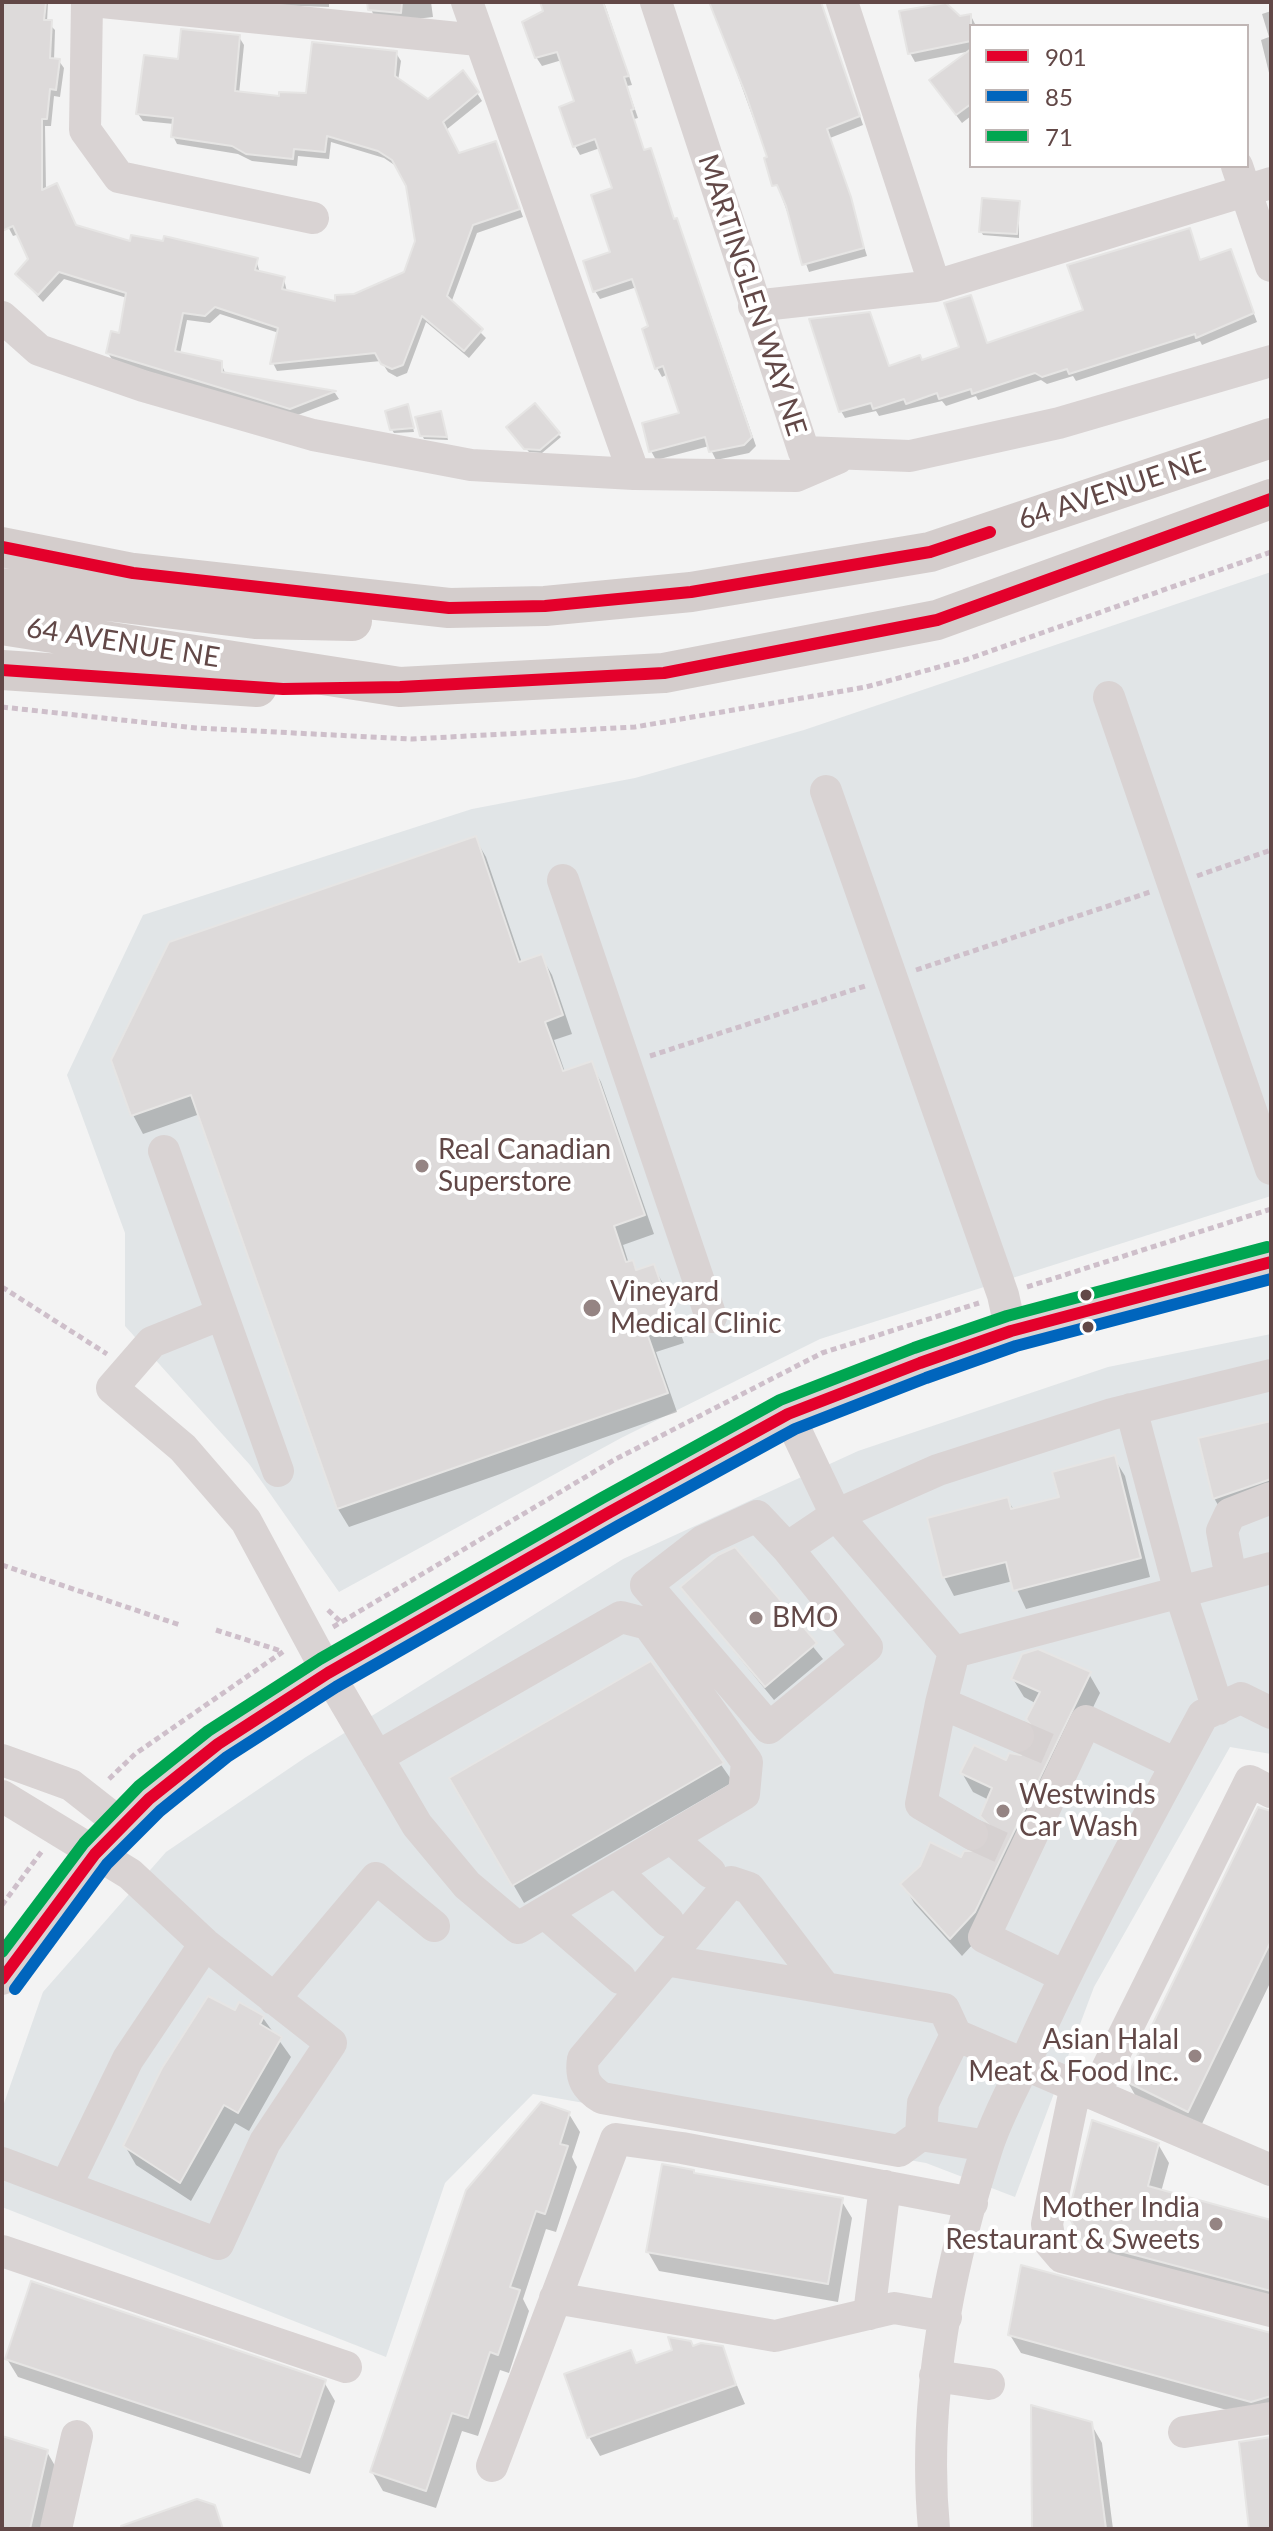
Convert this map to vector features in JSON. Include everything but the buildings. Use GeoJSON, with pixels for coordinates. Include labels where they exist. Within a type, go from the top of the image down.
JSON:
{"type":"FeatureCollection","features":[{"type":"Feature","properties":{"kind":"main road","name":"64 AVENUE NE"},"geometry":{"type":"LineString","coordinates":[[2,547],[133,573],[449,608],[545,606],[691,592],[930,552],[1271,438]]}},
{"type":"Feature","properties":{"kind":"main road","name":"64 AVENUE NE"},"geometry":{"type":"LineString","coordinates":[[2,625],[400,687],[664,673],[922,623],[1271,499]]}},
{"type":"Feature","properties":{"kind":"main road"},"geometry":{"type":"LineString","coordinates":[[2,588],[255,619],[368,621],[449,608]]}},
{"type":"Feature","properties":{"kind":"main road"},"geometry":{"type":"LineString","coordinates":[[2,670],[283,689],[400,687]]}},
{"type":"Feature","properties":{"kind":"street"},"geometry":{"type":"LineString","coordinates":[[87,2],[85,130],[119,177],[313,218]]}},
{"type":"Feature","properties":{"kind":"street"},"geometry":{"type":"LineString","coordinates":[[102,2],[478,40]]}},
{"type":"Feature","properties":{"kind":"street"},"geometry":{"type":"LineString","coordinates":[[467,2],[634,474]]}},
{"type":"Feature","properties":{"kind":"street","name":"MARTINGLEN WAY NE"},"geometry":{"type":"LineString","coordinates":[[656,2],[804,452],[910,456],[1059,423],[1271,361]]}},
{"type":"Feature","properties":{"kind":"street"},"geometry":{"type":"LineString","coordinates":[[842,2],[935,286]]}},
{"type":"Feature","properties":{"kind":"street"},"geometry":{"type":"LineString","coordinates":[[754,306],[935,286],[1251,180],[1271,266]]}},
{"type":"Feature","properties":{"kind":"street"},"geometry":{"type":"LineString","coordinates":[[2,317],[39,350],[143,386],[313,435],[471,465],[634,474],[796,476],[846,454]]}},
{"type":"Feature","properties":{"kind":"street"},"geometry":{"type":"LineString","coordinates":[[1109,697],[1271,1169]]}},
{"type":"Feature","properties":{"kind":"street"},"geometry":{"type":"LineString","coordinates":[[826,791],[1003,1295],[1011,1331]]}},
{"type":"Feature","properties":{"kind":"street"},"geometry":{"type":"LineString","coordinates":[[563,880],[711,1317]]}},
{"type":"Feature","properties":{"kind":"street"},"geometry":{"type":"LineString","coordinates":[[164,1151],[278,1471]]}},
{"type":"Feature","properties":{"kind":"street"},"geometry":{"type":"LineString","coordinates":[[2,1979],[95,1854],[122,1825],[218,1744],[328,1673],[788,1414],[1011,1331],[1271,1262]]}},
{"type":"Feature","properties":{"kind":"street"},"geometry":{"type":"LineString","coordinates":[[222,1314],[152,1342],[112,1388],[183,1448],[237,1508],[274,1567],[328,1673],[377,1757],[417,1825],[467,1885],[518,1928],[744,1794],[747,1762],[648,1624],[621,1617],[377,1757]]}},
{"type":"Feature","properties":{"kind":"street"},"geometry":{"type":"LineString","coordinates":[[787,1548],[836,1515],[938,1470],[1131,1409],[1271,1375]]}},
{"type":"Feature","properties":{"kind":"street"},"geometry":{"type":"LineString","coordinates":[[1131,1409],[1180,1592],[1218,1709]]}},
{"type":"Feature","properties":{"kind":"street"},"geometry":{"type":"LineString","coordinates":[[788,1414],[836,1515],[954,1652]]}},
{"type":"Feature","properties":{"kind":"street"},"geometry":{"type":"LineString","coordinates":[[1231,1578],[1222,1531],[1230,1514],[1271,1498]]}},
{"type":"Feature","properties":{"kind":"street"},"geometry":{"type":"LineString","coordinates":[[757,1516],[787,1548],[867,1647],[769,1728],[646,1585],[703,1541],[757,1516]]}},
{"type":"Feature","properties":{"kind":"street"},"geometry":{"type":"LineString","coordinates":[[954,1652],[1271,1568]]}},
{"type":"Feature","properties":{"kind":"street"},"geometry":{"type":"LineString","coordinates":[[954,1652],[921,1804],[972,1834]]}},
{"type":"Feature","properties":{"kind":"street"},"geometry":{"type":"LineString","coordinates":[[934,2529],[931,2500],[935,2376],[987,2146],[1064,1976],[1203,1715],[1241,1698],[1271,1713]]}},
{"type":"Feature","properties":{"kind":"street"},"geometry":{"type":"LineString","coordinates":[[941,1703],[1018,1736]]}},
{"type":"Feature","properties":{"kind":"street"},"geometry":{"type":"LineString","coordinates":[[1064,1976],[984,1937],[1014,1854],[1061,1754],[1086,1721],[1176,1764]]}},
{"type":"Feature","properties":{"kind":"street"},"geometry":{"type":"LineString","coordinates":[[2,1760],[71,1785],[122,1825]]}},
{"type":"Feature","properties":{"kind":"street"},"geometry":{"type":"LineString","coordinates":[[1271,1792],[1250,1781],[1085,2089],[1047,2224],[1050,2243],[1062,2257],[1271,2311]]}},
{"type":"Feature","properties":{"kind":"street"},"geometry":{"type":"LineString","coordinates":[[2,1796],[130,1874],[205,1944],[331,2043],[265,2142],[218,2244],[2,2163]]}},
{"type":"Feature","properties":{"kind":"street"},"geometry":{"type":"LineString","coordinates":[[671,1838],[710,1872]]}},
{"type":"Feature","properties":{"kind":"street"},"geometry":{"type":"LineString","coordinates":[[616,1871],[668,1921]]}},
{"type":"Feature","properties":{"kind":"street"},"geometry":{"type":"LineString","coordinates":[[274,1999],[376,1878],[434,1926]]}},
{"type":"Feature","properties":{"kind":"street"},"geometry":{"type":"LineString","coordinates":[[825,1988],[749,1888],[731,1882],[583,2059],[581,2072],[588,2090],[602,2098],[899,2151],[921,2135],[987,2146]]}},
{"type":"Feature","properties":{"kind":"street"},"geometry":{"type":"LineString","coordinates":[[546,1914],[620,1978]]}},
{"type":"Feature","properties":{"kind":"street"},"geometry":{"type":"LineString","coordinates":[[66,2186],[128,2059],[205,1944]]}},
{"type":"Feature","properties":{"kind":"street"},"geometry":{"type":"LineString","coordinates":[[666,1960],[944,2009],[956,2035],[1271,2170]]}},
{"type":"Feature","properties":{"kind":"street"},"geometry":{"type":"LineString","coordinates":[[921,2135],[923,2103],[956,2035]]}},
{"type":"Feature","properties":{"kind":"street"},"geometry":{"type":"LineString","coordinates":[[492,2466],[616,2139],[972,2203]]}},
{"type":"Feature","properties":{"kind":"street"},"geometry":{"type":"LineString","coordinates":[[869,2314],[885,2186]]}},
{"type":"Feature","properties":{"kind":"street"},"geometry":{"type":"LineString","coordinates":[[2,2251],[346,2367]]}},
{"type":"Feature","properties":{"kind":"street"},"geometry":{"type":"LineString","coordinates":[[555,2298],[775,2336],[894,2308],[946,2317]]}},
{"type":"Feature","properties":{"kind":"street"},"geometry":{"type":"LineString","coordinates":[[935,2376],[989,2384]]}},
{"type":"Feature","properties":{"kind":"street"},"geometry":{"type":"LineString","coordinates":[[1184,2432],[1271,2418]]}},
{"type":"Feature","properties":{"kind":"street"},"geometry":{"type":"LineString","coordinates":[[56,2529],[77,2436]]}},
{"type":"Feature","properties":{"kind":"path"},"geometry":{"type":"LineString","coordinates":[[626,1063],[1271,850]]}},
{"type":"Feature","properties":{"kind":"path"},"geometry":{"type":"LineString","coordinates":[[2,1565],[180,1625]]}},
{"type":"Feature","properties":{"kind":"path"},"geometry":{"type":"LineString","coordinates":[[216,1630],[282,1652]]}},
{"type":"Feature","properties":{"kind":"path"},"geometry":{"type":"LineString","coordinates":[[2,1905],[40,1853]]}},
{"type":"Feature","properties":{"kind":"shaded area"},"geometry":{"type":"Polygon","coordinates":[[[1271,572],[1271,1196],[820,1339],[621,1438],[339,1592],[250,1465],[125,1326],[125,1233],[67,1075],[143,915],[472,809],[635,778],[804,730],[1271,572]]]}},
{"type":"Feature","properties":{"kind":"shaded area"},"geometry":{"type":"Polygon","coordinates":[[[1271,1334],[1271,1754],[1230,1747],[1094,1987],[1015,2197],[926,2163],[533,2094],[445,2183],[386,2357],[2,2207],[2,2109],[43,1992],[166,1852],[306,1757],[623,1559],[858,1451],[1108,1367],[1271,1334]]]}},
{"type":"Feature","properties":{"kind":"tunnel"},"geometry":{"type":"LineString","coordinates":[[1018,1736],[1053,1751]]}},
{"type":"Feature","properties":{"kind":"tunnel"},"geometry":{"type":"LineString","coordinates":[[972,1834],[1005,1849]]}},
{"type":"Feature","properties":{"kind":"transit line","name":"901"},"geometry":{"type":"LineString","coordinates":[[2,670],[283,689],[400,687],[664,673],[937,620],[1271,499]]}},
{"type":"Feature","properties":{"kind":"transit line","name":"901"},"geometry":{"type":"LineString","coordinates":[[2,547],[133,573],[449,608],[545,606],[691,592],[930,552],[990,532]]}},
{"type":"Feature","properties":{"kind":"transit line","name":"71"},"geometry":{"type":"LineString","coordinates":[[2,1952],[84,1843],[139,1786],[208,1731],[320,1659],[602,1498],[780,1400],[914,1348],[1007,1316],[1267,1247]]}},
{"type":"Feature","properties":{"kind":"transit line","name":"901"},"geometry":{"type":"LineString","coordinates":[[2,1979],[95,1854],[149,1799],[218,1744],[328,1673],[610,1512],[788,1414],[920,1363],[1011,1331],[1271,1262]]}},
{"type":"Feature","properties":{"kind":"transit line","name":"85"},"geometry":{"type":"LineString","coordinates":[[15,1989],[107,1864],[160,1811],[227,1757],[336,1687],[618,1526],[795,1429],[926,1378],[1016,1346],[1271,1279]]}},
{"type":"Feature","properties":{"kind":"place","name":"Real Canadian Superstore"},"geometry":{"type":"Point","coordinates":[422,1166]}},
{"type":"Feature","properties":{"kind":"place","name":"Vineyard Medical Clinic"},"geometry":{"type":"Point","coordinates":[592,1308]}},
{"type":"Feature","properties":{"kind":"place","name":"BMO"},"geometry":{"type":"Point","coordinates":[756,1618]}},
{"type":"Feature","properties":{"kind":"place","name":"Westwinds Car Wash"},"geometry":{"type":"Point","coordinates":[1003,1811]}},
{"type":"Feature","properties":{"kind":"place","name":"Asian Halal Meat & Food Inc."},"geometry":{"type":"Point","coordinates":[1195,2056]}},
{"type":"Feature","properties":{"kind":"place","name":"Mother India Restaurant & Sweets"},"geometry":{"type":"Point","coordinates":[1216,2224]}}]}
